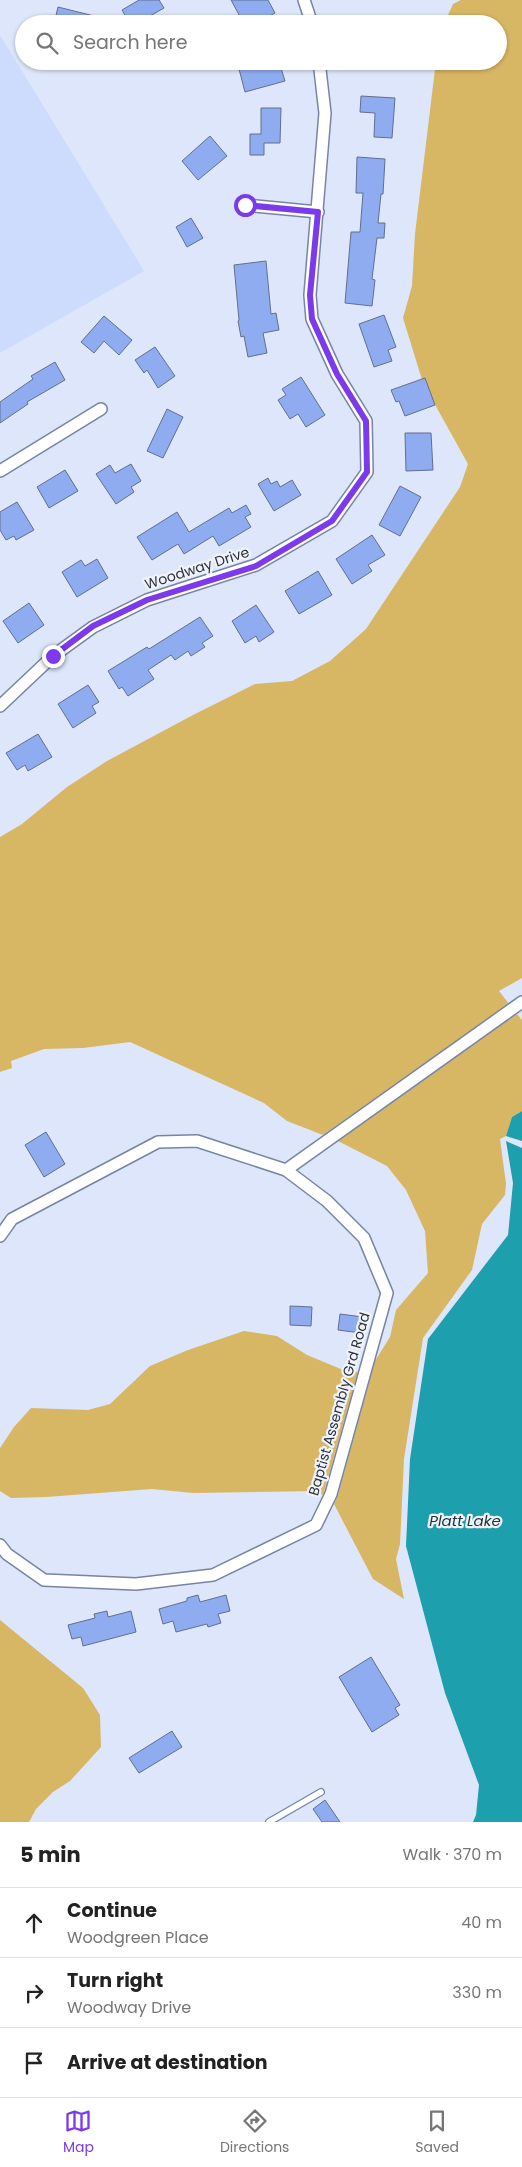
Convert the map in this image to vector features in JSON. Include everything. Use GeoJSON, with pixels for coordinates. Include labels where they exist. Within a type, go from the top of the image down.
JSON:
{"type":"FeatureCollection","features":[{"type":"Feature","properties":{"kind":"street"},"geometry":{"type":"LineString","coordinates":[[304,0],[309,15]]}},
{"type":"Feature","properties":{"kind":"street","name":"Woodway Drive"},"geometry":{"type":"LineString","coordinates":[[0,706],[53,656],[93,626],[147,600],[256,566],[332,521],[367,472],[366,421],[337,374],[312,319],[310,295],[325,113],[320,70]]}},
{"type":"Feature","properties":{"kind":"street"},"geometry":{"type":"LineString","coordinates":[[245,205],[318,212]]}},
{"type":"Feature","properties":{"kind":"street"},"geometry":{"type":"LineString","coordinates":[[0,471],[101,409]]}},
{"type":"Feature","properties":{"kind":"street"},"geometry":{"type":"LineString","coordinates":[[286,1170],[522,1002]]}},
{"type":"Feature","properties":{"kind":"street","name":"Baptist Assembly Grd Road"},"geometry":{"type":"LineString","coordinates":[[0,1236],[12,1219],[158,1142],[198,1141],[286,1170],[326,1201],[364,1238],[387,1293],[331,1494],[316,1525],[213,1575],[136,1584],[44,1580],[7,1554],[0,1545]]}},
{"type":"Feature","properties":{"kind":"lane"},"geometry":{"type":"LineString","coordinates":[[270,1822],[321,1792]]}},
{"type":"Feature","properties":{"kind":"shaded area"},"geometry":{"type":"Polygon","coordinates":[[[461,0],[522,0],[522,978],[499,991],[509,1004],[323,1135],[287,1121],[264,1103],[130,1042],[83,1048],[44,1049],[11,1061],[12,1068],[0,1072],[0,837],[22,824],[67,787],[107,761],[193,715],[255,684],[292,681],[330,661],[366,629],[460,487],[468,464],[423,383],[403,318],[412,286],[415,234],[435,70],[507,70],[507,15],[448,15],[453,4],[461,0]]]}},
{"type":"Feature","properties":{"kind":"shaded area"},"geometry":{"type":"Polygon","coordinates":[[[0,35],[15,60],[15,70],[21,70],[144,271],[0,353],[0,35]]]}},
{"type":"Feature","properties":{"kind":"shaded area"},"geometry":{"type":"Polygon","coordinates":[[[517,1014],[522,1020],[522,1111],[512,1117],[506,1136],[500,1139],[506,1184],[505,1195],[482,1224],[472,1270],[423,1338],[404,1459],[400,1544],[396,1559],[404,1599],[373,1579],[334,1504],[375,1361],[390,1337],[396,1310],[428,1273],[425,1231],[406,1190],[387,1166],[338,1141],[517,1014]]]}},
{"type":"Feature","properties":{"kind":"shaded area"},"geometry":{"type":"Polygon","coordinates":[[[244,1331],[277,1336],[307,1355],[348,1372],[358,1372],[323,1495],[317,1491],[193,1493],[152,1489],[11,1498],[0,1491],[0,1448],[14,1427],[31,1408],[88,1410],[110,1404],[150,1366],[188,1350],[244,1331]]]}},
{"type":"Feature","properties":{"kind":"shaded area"},"geometry":{"type":"Polygon","coordinates":[[[0,1620],[83,1688],[100,1715],[101,1747],[70,1781],[53,1792],[36,1809],[29,1822],[0,1822],[0,1620]]]}},
{"type":"Feature","properties":{"kind":"water"},"geometry":{"type":"Polygon","coordinates":[[[522,1111],[522,1141],[506,1136],[512,1117],[522,1111]]]}},
{"type":"Feature","properties":{"kind":"water","name":"Platt Lake"},"geometry":{"type":"Polygon","coordinates":[[[506,1141],[522,1148],[522,1822],[473,1822],[476,1815],[479,1785],[445,1693],[406,1546],[410,1459],[428,1339],[508,1235],[513,1183],[506,1141]]]}},
{"type":"Feature","properties":{"kind":"building"},"geometry":{"type":"Polygon","coordinates":[[[139,0],[159,0],[164,8],[152,15],[125,15],[122,10],[139,0]]]}},
{"type":"Feature","properties":{"kind":"building"},"geometry":{"type":"Polygon","coordinates":[[[231,0],[268,0],[275,13],[271,15],[239,15],[231,0]]]}},
{"type":"Feature","properties":{"kind":"building"},"geometry":{"type":"Polygon","coordinates":[[[58,7],[90,15],[56,15],[58,7]]]}},
{"type":"Feature","properties":{"kind":"building"},"geometry":{"type":"Polygon","coordinates":[[[239,70],[282,70],[285,81],[245,92],[239,70]]]}},
{"type":"Feature","properties":{"kind":"building"},"geometry":{"type":"Polygon","coordinates":[[[361,96],[395,98],[392,138],[374,137],[375,113],[360,112],[361,96]]]}},
{"type":"Feature","properties":{"kind":"building"},"geometry":{"type":"Polygon","coordinates":[[[261,108],[281,108],[280,143],[264,143],[264,155],[250,155],[250,134],[261,134],[261,108]]]}},
{"type":"Feature","properties":{"kind":"building"},"geometry":{"type":"Polygon","coordinates":[[[210,136],[227,156],[198,180],[182,161],[210,136]]]}},
{"type":"Feature","properties":{"kind":"building"},"geometry":{"type":"Polygon","coordinates":[[[357,157],[385,159],[383,194],[381,194],[378,223],[385,223],[384,238],[377,238],[372,279],[375,280],[372,306],[345,303],[351,232],[360,232],[363,193],[356,193],[357,157]]]}},
{"type":"Feature","properties":{"kind":"building"},"geometry":{"type":"Polygon","coordinates":[[[191,218],[203,238],[187,247],[176,227],[191,218]]]}},
{"type":"Feature","properties":{"kind":"building"},"geometry":{"type":"Polygon","coordinates":[[[266,261],[271,314],[276,313],[279,330],[263,333],[267,353],[248,357],[244,336],[241,337],[238,321],[234,265],[266,261]]]}},
{"type":"Feature","properties":{"kind":"building"},"geometry":{"type":"Polygon","coordinates":[[[384,315],[396,347],[388,350],[392,361],[374,367],[359,324],[384,315]]]}},
{"type":"Feature","properties":{"kind":"building"},"geometry":{"type":"Polygon","coordinates":[[[104,316],[132,340],[119,355],[104,341],[94,353],[81,342],[104,316]]]}},
{"type":"Feature","properties":{"kind":"building"},"geometry":{"type":"Polygon","coordinates":[[[155,347],[175,376],[158,388],[147,370],[144,373],[135,360],[155,347]]]}},
{"type":"Feature","properties":{"kind":"building"},"geometry":{"type":"Polygon","coordinates":[[[55,362],[65,380],[27,402],[28,404],[0,423],[0,402],[33,379],[31,376],[55,362]]]}},
{"type":"Feature","properties":{"kind":"building"},"geometry":{"type":"Polygon","coordinates":[[[301,377],[325,415],[306,427],[298,414],[290,419],[278,400],[286,395],[282,389],[301,377]]]}},
{"type":"Feature","properties":{"kind":"building"},"geometry":{"type":"Polygon","coordinates":[[[425,378],[435,405],[405,416],[399,401],[396,402],[391,390],[425,378]]]}},
{"type":"Feature","properties":{"kind":"building"},"geometry":{"type":"Polygon","coordinates":[[[167,409],[183,417],[163,458],[147,451],[167,409]]]}},
{"type":"Feature","properties":{"kind":"building"},"geometry":{"type":"Polygon","coordinates":[[[405,433],[431,433],[433,470],[406,471],[405,433]]]}},
{"type":"Feature","properties":{"kind":"building"},"geometry":{"type":"Polygon","coordinates":[[[131,464],[141,481],[131,487],[134,492],[116,504],[96,474],[110,465],[115,473],[131,464]]]}},
{"type":"Feature","properties":{"kind":"building"},"geometry":{"type":"Polygon","coordinates":[[[65,470],[78,491],[49,508],[37,487],[65,470]]]}},
{"type":"Feature","properties":{"kind":"building"},"geometry":{"type":"Polygon","coordinates":[[[268,478],[271,484],[277,481],[280,487],[292,480],[301,495],[274,511],[258,484],[268,478]]]}},
{"type":"Feature","properties":{"kind":"building"},"geometry":{"type":"Polygon","coordinates":[[[400,486],[421,497],[400,536],[379,525],[400,486]]]}},
{"type":"Feature","properties":{"kind":"building"},"geometry":{"type":"Polygon","coordinates":[[[17,502],[34,530],[16,540],[14,536],[6,540],[0,530],[0,512],[17,502]]]}},
{"type":"Feature","properties":{"kind":"building"},"geometry":{"type":"Polygon","coordinates":[[[246,505],[251,514],[245,517],[251,527],[219,546],[213,536],[184,554],[178,544],[152,560],[137,537],[177,512],[189,532],[229,508],[232,513],[246,505]]]}},
{"type":"Feature","properties":{"kind":"building"},"geometry":{"type":"Polygon","coordinates":[[[372,535],[385,555],[368,565],[372,571],[352,584],[336,559],[372,535]]]}},
{"type":"Feature","properties":{"kind":"building"},"geometry":{"type":"Polygon","coordinates":[[[97,559],[108,578],[77,597],[62,572],[81,560],[85,566],[97,559]]]}},
{"type":"Feature","properties":{"kind":"building"},"geometry":{"type":"Polygon","coordinates":[[[318,571],[332,595],[299,614],[285,591],[318,571]]]}},
{"type":"Feature","properties":{"kind":"building"},"geometry":{"type":"Polygon","coordinates":[[[29,603],[44,625],[18,643],[3,621],[29,603]]]}},
{"type":"Feature","properties":{"kind":"building"},"geometry":{"type":"Polygon","coordinates":[[[256,605],[274,632],[259,642],[256,636],[245,643],[232,621],[256,605]]]}},
{"type":"Feature","properties":{"kind":"building"},"geometry":{"type":"Polygon","coordinates":[[[200,617],[213,636],[202,643],[205,647],[191,656],[188,651],[175,660],[171,655],[148,670],[154,679],[128,696],[122,687],[119,689],[108,671],[147,647],[149,649],[200,617]]]}},
{"type":"Feature","properties":{"kind":"building"},"geometry":{"type":"Polygon","coordinates":[[[88,685],[99,702],[92,706],[96,713],[73,728],[58,704],[88,685]]]}},
{"type":"Feature","properties":{"kind":"building"},"geometry":{"type":"Polygon","coordinates":[[[38,734],[52,757],[28,771],[25,765],[17,770],[6,753],[38,734]]]}},
{"type":"Feature","properties":{"kind":"building"},"geometry":{"type":"Polygon","coordinates":[[[46,1132],[65,1164],[44,1177],[25,1145],[46,1132]]]}},
{"type":"Feature","properties":{"kind":"building"},"geometry":{"type":"Polygon","coordinates":[[[290,1306],[312,1307],[311,1326],[290,1325],[290,1306]]]}},
{"type":"Feature","properties":{"kind":"building"},"geometry":{"type":"Polygon","coordinates":[[[340,1314],[363,1317],[361,1333],[338,1330],[340,1314]]]}},
{"type":"Feature","properties":{"kind":"building"},"geometry":{"type":"Polygon","coordinates":[[[198,1595],[200,1602],[226,1595],[230,1611],[218,1614],[221,1623],[208,1627],[207,1624],[176,1632],[173,1621],[163,1624],[159,1609],[187,1601],[187,1598],[198,1595]]]}},
{"type":"Feature","properties":{"kind":"building"},"geometry":{"type":"Polygon","coordinates":[[[107,1611],[108,1617],[131,1611],[136,1632],[83,1646],[81,1637],[72,1639],[68,1625],[95,1618],[94,1614],[107,1611]]]}},
{"type":"Feature","properties":{"kind":"building"},"geometry":{"type":"Polygon","coordinates":[[[371,1657],[400,1705],[395,1708],[399,1715],[372,1732],[339,1677],[371,1657]]]}},
{"type":"Feature","properties":{"kind":"building"},"geometry":{"type":"Polygon","coordinates":[[[172,1731],[182,1747],[139,1773],[129,1758],[172,1731]]]}},
{"type":"Feature","properties":{"kind":"building"},"geometry":{"type":"Polygon","coordinates":[[[325,1800],[340,1822],[322,1822],[313,1809],[325,1800]]]}},
{"type":"Feature","properties":{"kind":"route"},"geometry":{"type":"LineString","coordinates":[[53,656],[93,626],[147,600],[256,566],[332,521],[367,472],[366,421],[337,374],[312,319],[310,295],[318,212],[245,205]]}}]}
